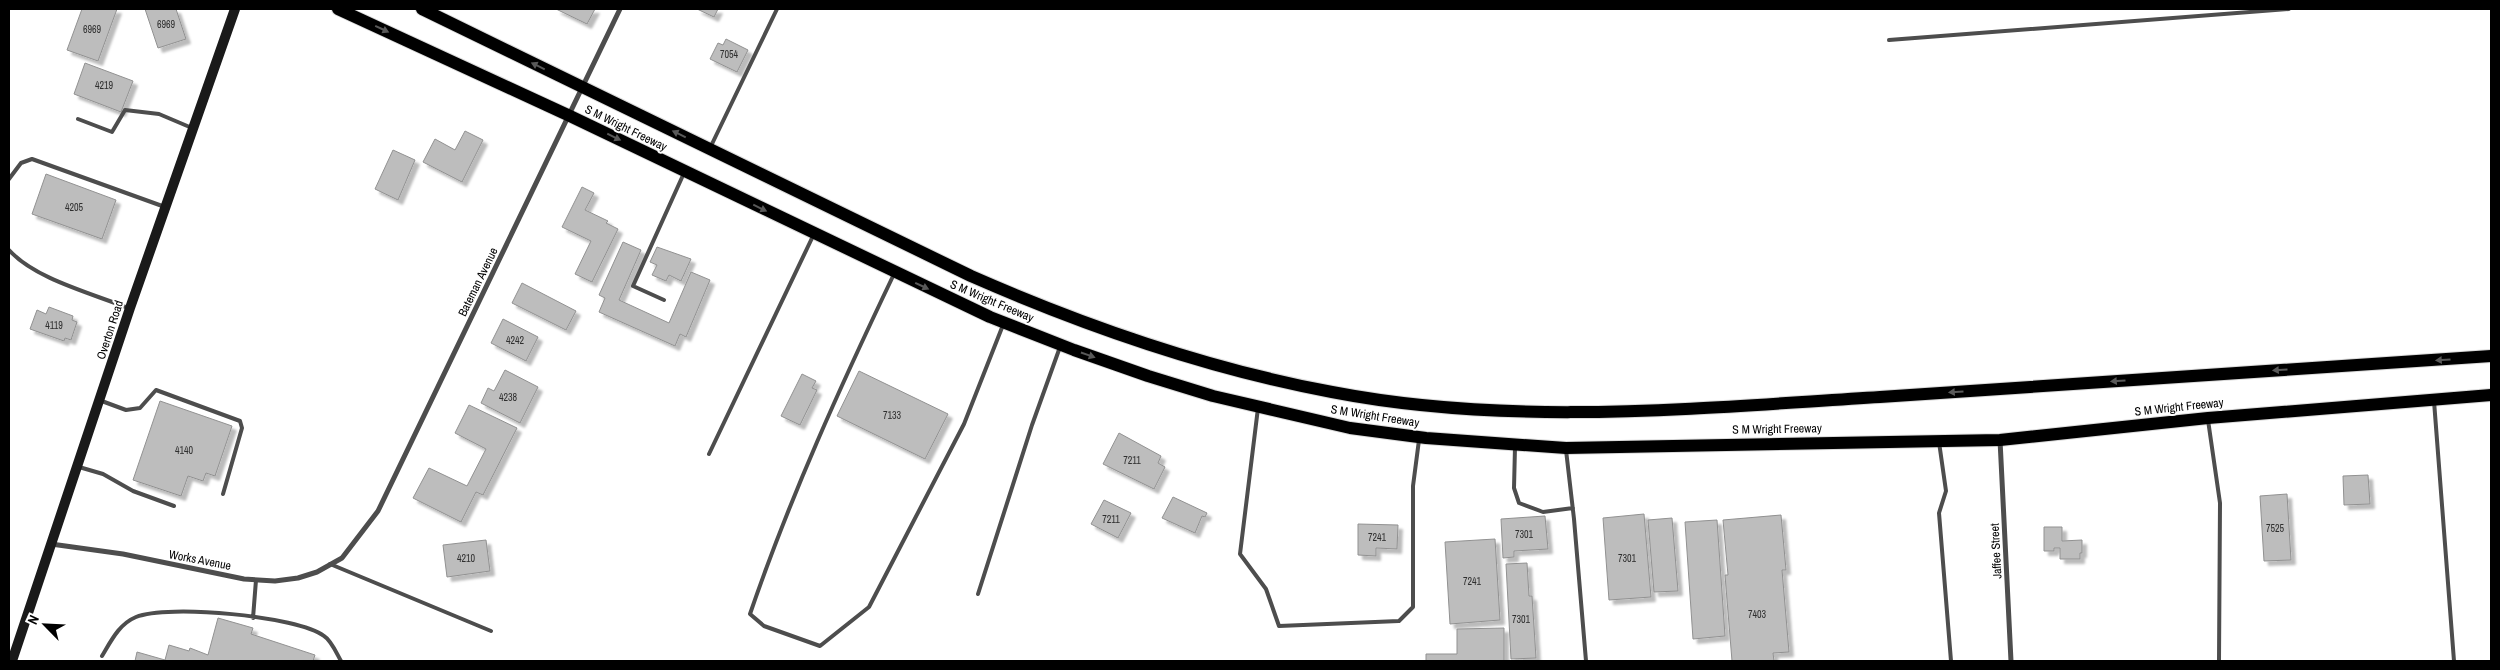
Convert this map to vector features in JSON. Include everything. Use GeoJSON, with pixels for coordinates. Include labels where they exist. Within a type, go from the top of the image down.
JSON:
{"type":"FeatureCollection","features":[{"type":"Feature","properties":{"kind":"main road","name":"Overton Road"},"geometry":{"type":"LineString","coordinates":[[12,661],[130,308],[235,9]]}},
{"type":"Feature","properties":{"kind":"main road","name":"S M Wright Freeway"},"geometry":{"type":"LineString","coordinates":[[338,9],[570,116],[895,273],[1004,323],[1148,376],[1258,408],[1350,428],[1515,446],[1566,448],[2000,440],[2208,418],[2491,395]]}},
{"type":"Feature","properties":{"kind":"main road","name":"S M Wright Freeway"},"geometry":{"type":"LineString","coordinates":[[422,9],[971,276],[1035,304],[1133,339],[1269,378],[1332,393],[1414,404],[1500,411],[1668,410],[2491,356]]}},
{"type":"Feature","properties":{"kind":"street","name":"Bateman Avenue"},"geometry":{"type":"LineString","coordinates":[[342,558],[378,511],[620,9]]}},
{"type":"Feature","properties":{"kind":"street","name":"Jaffee Street"},"geometry":{"type":"LineString","coordinates":[[2000,440],[2011,661]]}},
{"type":"Feature","properties":{"kind":"street","name":"Works Avenue"},"geometry":{"type":"LineString","coordinates":[[51,544],[123,554],[256,580],[275,581],[298,578],[342,558]]}},
{"type":"Feature","properties":{"kind":"lane"},"geometry":{"type":"LineString","coordinates":[[710,148],[777,9]]}},
{"type":"Feature","properties":{"kind":"lane"},"geometry":{"type":"LineString","coordinates":[[1889,40],[2289,9]]}},
{"type":"Feature","properties":{"kind":"lane"},"geometry":{"type":"LineString","coordinates":[[78,118],[112,132],[125,110],[159,114],[192,128]]}},
{"type":"Feature","properties":{"kind":"lane"},"geometry":{"type":"LineString","coordinates":[[9,179],[21,163],[32,159],[165,207]]}},
{"type":"Feature","properties":{"kind":"lane"},"geometry":{"type":"LineString","coordinates":[[664,300],[633,286],[685,171]]}},
{"type":"Feature","properties":{"kind":"lane"},"geometry":{"type":"LineString","coordinates":[[709,454],[814,234]]}},
{"type":"Feature","properties":{"kind":"lane"},"geometry":{"type":"LineString","coordinates":[[9,250],[26,264],[49,276],[130,308]]}},
{"type":"Feature","properties":{"kind":"lane"},"geometry":{"type":"LineString","coordinates":[[895,273],[848,370],[776,540],[750,614],[764,626],[820,646],[869,607],[964,424],[1004,323]]}},
{"type":"Feature","properties":{"kind":"lane"},"geometry":{"type":"LineString","coordinates":[[978,594],[1032,425],[1061,345]]}},
{"type":"Feature","properties":{"kind":"lane"},"geometry":{"type":"LineString","coordinates":[[99,400],[126,410],[140,408],[156,390],[240,421],[242,428],[223,494]]}},
{"type":"Feature","properties":{"kind":"lane"},"geometry":{"type":"LineString","coordinates":[[2434,399],[2454,661]]}},
{"type":"Feature","properties":{"kind":"lane"},"geometry":{"type":"LineString","coordinates":[[1258,408],[1240,554],[1266,589],[1278,626],[1399,621],[1413,607],[1412,486],[1419,437]]}},
{"type":"Feature","properties":{"kind":"lane"},"geometry":{"type":"LineString","coordinates":[[2208,418],[2220,502],[2219,660]]}},
{"type":"Feature","properties":{"kind":"lane"},"geometry":{"type":"LineString","coordinates":[[1939,440],[1946,491],[1939,513],[1951,661]]}},
{"type":"Feature","properties":{"kind":"lane"},"geometry":{"type":"LineString","coordinates":[[1515,446],[1514,488],[1519,503],[1542,512],[1573,508]]}},
{"type":"Feature","properties":{"kind":"lane"},"geometry":{"type":"LineString","coordinates":[[1566,448],[1586,661]]}},
{"type":"Feature","properties":{"kind":"lane"},"geometry":{"type":"LineString","coordinates":[[77,466],[102,474],[133,491],[174,506]]}},
{"type":"Feature","properties":{"kind":"lane"},"geometry":{"type":"LineString","coordinates":[[330,564],[492,631]]}},
{"type":"Feature","properties":{"kind":"lane"},"geometry":{"type":"LineString","coordinates":[[253,618],[256,580]]}},
{"type":"Feature","properties":{"kind":"lane"},"geometry":{"type":"LineString","coordinates":[[102,656],[116,632],[136,617],[162,611],[202,610],[298,625],[325,636],[341,661]]}},
{"type":"Feature","properties":{"kind":"building"},"geometry":{"type":"Polygon","coordinates":[[[82,9],[117,9],[98,61],[67,50],[82,9]]]}},
{"type":"Feature","properties":{"kind":"building"},"geometry":{"type":"Polygon","coordinates":[[[145,9],[176,9],[186,39],[158,48],[145,9]]]}},
{"type":"Feature","properties":{"kind":"building"},"geometry":{"type":"Polygon","coordinates":[[[556,9],[595,9],[587,24],[556,9]]]}},
{"type":"Feature","properties":{"kind":"building"},"geometry":{"type":"Polygon","coordinates":[[[697,9],[718,9],[714,17],[697,9]]]}},
{"type":"Feature","properties":{"kind":"building"},"geometry":{"type":"Polygon","coordinates":[[[726,39],[748,50],[737,72],[710,59],[718,43],[723,45],[726,39]]]}},
{"type":"Feature","properties":{"kind":"building"},"geometry":{"type":"Polygon","coordinates":[[[85,63],[133,81],[121,112],[74,94],[85,63]]]}},
{"type":"Feature","properties":{"kind":"building"},"geometry":{"type":"Polygon","coordinates":[[[465,131],[483,140],[462,182],[423,162],[435,139],[455,150],[465,131]]]}},
{"type":"Feature","properties":{"kind":"building"},"geometry":{"type":"Polygon","coordinates":[[[393,150],[415,160],[398,200],[375,189],[393,150]]]}},
{"type":"Feature","properties":{"kind":"building"},"geometry":{"type":"Polygon","coordinates":[[[46,174],[116,200],[102,239],[32,214],[46,174]]]}},
{"type":"Feature","properties":{"kind":"building"},"geometry":{"type":"Polygon","coordinates":[[[582,187],[594,193],[585,210],[608,221],[606,223],[618,229],[592,282],[575,274],[591,241],[562,227],[582,187]]]}},
{"type":"Feature","properties":{"kind":"building"},"geometry":{"type":"Polygon","coordinates":[[[623,242],[641,250],[619,300],[669,323],[691,272],[710,280],[686,337],[680,334],[675,346],[599,312],[605,298],[599,295],[623,242]]]}},
{"type":"Feature","properties":{"kind":"building"},"geometry":{"type":"Polygon","coordinates":[[[657,247],[691,259],[681,281],[669,275],[666,281],[652,275],[657,265],[650,262],[657,247]]]}},
{"type":"Feature","properties":{"kind":"building"},"geometry":{"type":"Polygon","coordinates":[[[522,283],[576,311],[566,330],[512,303],[522,283]]]}},
{"type":"Feature","properties":{"kind":"building"},"geometry":{"type":"Polygon","coordinates":[[[49,307],[73,316],[72,320],[77,322],[71,340],[65,338],[64,341],[30,329],[37,310],[46,314],[49,307]]]}},
{"type":"Feature","properties":{"kind":"building"},"geometry":{"type":"Polygon","coordinates":[[[503,319],[538,337],[526,361],[491,343],[503,319]]]}},
{"type":"Feature","properties":{"kind":"building"},"geometry":{"type":"Polygon","coordinates":[[[505,370],[538,387],[520,423],[481,403],[488,388],[494,391],[505,370]]]}},
{"type":"Feature","properties":{"kind":"building"},"geometry":{"type":"Polygon","coordinates":[[[859,371],[948,414],[925,459],[837,416],[859,371]]]}},
{"type":"Feature","properties":{"kind":"building"},"geometry":{"type":"Polygon","coordinates":[[[802,374],[816,381],[812,388],[817,390],[800,425],[781,416],[802,374]]]}},
{"type":"Feature","properties":{"kind":"building"},"geometry":{"type":"Polygon","coordinates":[[[160,401],[232,426],[215,476],[206,473],[203,481],[188,476],[181,496],[133,480],[160,401]]]}},
{"type":"Feature","properties":{"kind":"building"},"geometry":{"type":"Polygon","coordinates":[[[469,405],[517,428],[483,495],[476,492],[461,522],[413,498],[429,468],[467,486],[486,449],[455,433],[469,405]]]}},
{"type":"Feature","properties":{"kind":"building"},"geometry":{"type":"Polygon","coordinates":[[[1119,433],[1161,456],[1158,463],[1165,467],[1154,489],[1103,464],[1119,433]]]}},
{"type":"Feature","properties":{"kind":"building"},"geometry":{"type":"Polygon","coordinates":[[[2368,475],[2370,504],[2344,505],[2343,476],[2368,475]]]}},
{"type":"Feature","properties":{"kind":"building"},"geometry":{"type":"Polygon","coordinates":[[[2287,494],[2291,560],[2264,561],[2260,496],[2287,494]]]}},
{"type":"Feature","properties":{"kind":"building"},"geometry":{"type":"Polygon","coordinates":[[[1173,497],[1207,513],[1205,517],[1202,516],[1195,533],[1162,518],[1173,497]]]}},
{"type":"Feature","properties":{"kind":"building"},"geometry":{"type":"Polygon","coordinates":[[[1104,500],[1131,513],[1118,538],[1091,524],[1104,500]]]}},
{"type":"Feature","properties":{"kind":"building"},"geometry":{"type":"Polygon","coordinates":[[[1644,514],[1651,597],[1609,600],[1603,518],[1644,514]]]}},
{"type":"Feature","properties":{"kind":"building"},"geometry":{"type":"Polygon","coordinates":[[[1781,515],[1786,570],[1782,570],[1789,652],[1773,653],[1774,661],[1732,661],[1725,575],[1728,575],[1723,520],[1781,515]]]}},
{"type":"Feature","properties":{"kind":"building"},"geometry":{"type":"Polygon","coordinates":[[[1545,516],[1548,549],[1514,551],[1514,557],[1503,558],[1501,519],[1545,516]]]}},
{"type":"Feature","properties":{"kind":"building"},"geometry":{"type":"Polygon","coordinates":[[[1672,518],[1678,591],[1654,592],[1648,520],[1672,518]]]}},
{"type":"Feature","properties":{"kind":"building"},"geometry":{"type":"Polygon","coordinates":[[[1717,520],[1725,636],[1693,639],[1685,522],[1717,520]]]}},
{"type":"Feature","properties":{"kind":"building"},"geometry":{"type":"Polygon","coordinates":[[[1358,524],[1398,525],[1397,549],[1376,548],[1376,556],[1358,555],[1358,524]]]}},
{"type":"Feature","properties":{"kind":"building"},"geometry":{"type":"Polygon","coordinates":[[[2044,527],[2062,527],[2062,541],[2082,540],[2080,559],[2060,559],[2060,548],[2054,548],[2054,551],[2044,551],[2044,527]]]}},
{"type":"Feature","properties":{"kind":"building"},"geometry":{"type":"Polygon","coordinates":[[[1495,539],[1500,620],[1450,624],[1445,542],[1495,539]]]}},
{"type":"Feature","properties":{"kind":"building"},"geometry":{"type":"Polygon","coordinates":[[[486,540],[490,571],[447,577],[443,545],[486,540]]]}},
{"type":"Feature","properties":{"kind":"building"},"geometry":{"type":"Polygon","coordinates":[[[1527,563],[1529,596],[1532,596],[1536,658],[1511,659],[1506,564],[1527,563]]]}},
{"type":"Feature","properties":{"kind":"building"},"geometry":{"type":"Polygon","coordinates":[[[218,618],[253,628],[251,634],[315,655],[313,661],[135,661],[137,652],[165,660],[169,645],[189,651],[190,648],[208,655],[218,618]]]}},
{"type":"Feature","properties":{"kind":"building"},"geometry":{"type":"Polygon","coordinates":[[[1504,628],[1504,661],[1426,661],[1426,654],[1457,654],[1457,629],[1504,628]]]}}]}
